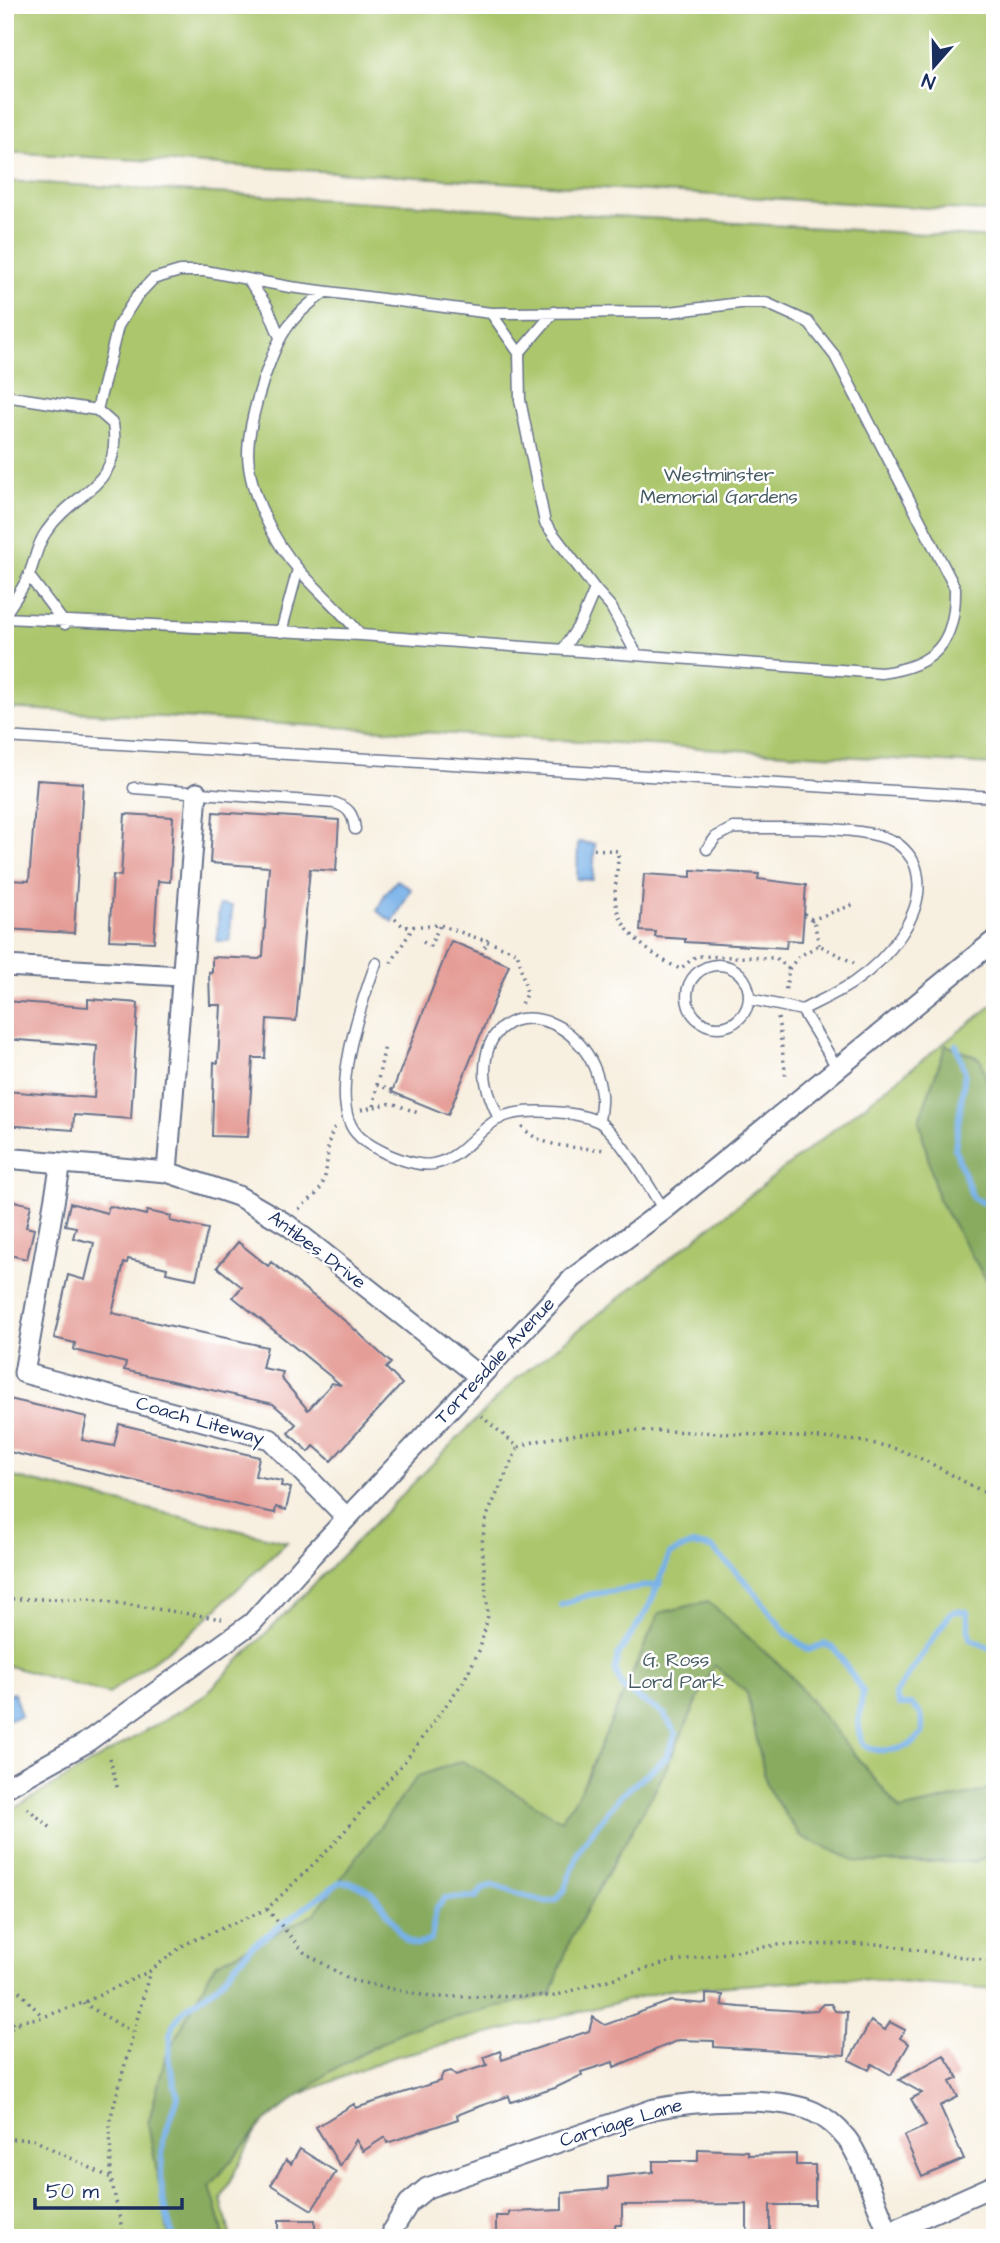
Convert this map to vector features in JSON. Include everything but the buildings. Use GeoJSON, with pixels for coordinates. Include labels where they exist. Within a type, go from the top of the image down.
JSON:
{"type":"FeatureCollection","features":[{"type":"Feature","properties":{"kind":"street"},"geometry":{"type":"LineString","coordinates":[[167,1172],[181,976],[195,851],[197,793]]}},
{"type":"Feature","properties":{"kind":"street","name":"Torresdale Avenue"},"geometry":{"type":"LineString","coordinates":[[5,1788],[83,1744],[252,1623],[573,1278],[664,1210],[995,940]]}},
{"type":"Feature","properties":{"kind":"street"},"geometry":{"type":"LineString","coordinates":[[5,966],[181,976]]}},
{"type":"Feature","properties":{"kind":"street","name":"Antibes Drive"},"geometry":{"type":"LineString","coordinates":[[5,1158],[167,1172],[238,1196],[288,1225],[480,1377]]}},
{"type":"Feature","properties":{"kind":"street","name":"Coach Liteway"},"geometry":{"type":"LineString","coordinates":[[61,1163],[15,1374],[270,1439],[347,1518]]}},
{"type":"Feature","properties":{"kind":"street","name":"Carriage Lane"},"geometry":{"type":"LineString","coordinates":[[393,2229],[409,2203],[428,2188],[654,2109],[689,2102],[725,2102],[776,2104],[813,2111],[833,2124],[849,2141],[883,2235]]}},
{"type":"Feature","properties":{"kind":"street"},"geometry":{"type":"LineString","coordinates":[[883,2235],[995,2185]]}},
{"type":"Feature","properties":{"kind":"lane"},"geometry":{"type":"LineString","coordinates":[[5,396],[97,410],[113,424],[117,446],[106,473],[47,529],[36,549],[29,576],[5,616],[65,624],[361,635],[564,648],[881,673],[908,670],[932,656],[946,639],[955,616],[955,588],[835,356],[808,322],[766,303],[740,303],[670,312],[491,313],[249,281],[205,271],[180,271],[153,279],[137,296],[118,326],[97,410]]}},
{"type":"Feature","properties":{"kind":"lane"},"geometry":{"type":"LineString","coordinates":[[249,281],[267,306],[279,335]]}},
{"type":"Feature","properties":{"kind":"lane"},"geometry":{"type":"LineString","coordinates":[[325,292],[302,309],[279,335],[256,403],[248,454],[254,490],[275,533],[298,569],[332,600],[361,635]]}},
{"type":"Feature","properties":{"kind":"lane"},"geometry":{"type":"LineString","coordinates":[[519,353],[554,312]]}},
{"type":"Feature","properties":{"kind":"lane"},"geometry":{"type":"LineString","coordinates":[[491,313],[519,353],[520,400],[545,523],[594,589],[611,607],[636,653]]}},
{"type":"Feature","properties":{"kind":"lane"},"geometry":{"type":"LineString","coordinates":[[281,632],[298,569]]}},
{"type":"Feature","properties":{"kind":"lane"},"geometry":{"type":"LineString","coordinates":[[29,576],[65,624]]}},
{"type":"Feature","properties":{"kind":"lane"},"geometry":{"type":"LineString","coordinates":[[564,648],[581,622],[594,589]]}},
{"type":"Feature","properties":{"kind":"lane"},"geometry":{"type":"LineString","coordinates":[[5,737],[995,797]]}},
{"type":"Feature","properties":{"kind":"lane"},"geometry":{"type":"LineString","coordinates":[[134,788],[335,803],[347,807],[354,818],[355,829]]}},
{"type":"Feature","properties":{"kind":"lane"},"geometry":{"type":"LineString","coordinates":[[707,849],[716,837],[733,828],[869,833],[894,841],[916,867],[919,896],[900,936],[866,972],[802,1010]]}},
{"type":"Feature","properties":{"kind":"lane"},"geometry":{"type":"LineString","coordinates":[[718,965],[729,967],[745,979],[750,999],[740,1020],[724,1028],[713,1028],[703,1024],[689,1009],[688,988],[699,971],[718,965]]}},
{"type":"Feature","properties":{"kind":"lane"},"geometry":{"type":"LineString","coordinates":[[374,968],[353,1033],[344,1078],[347,1115],[355,1132],[371,1146],[393,1156],[432,1165],[460,1153],[499,1119],[546,1111],[599,1121],[627,1153],[664,1210]]}},
{"type":"Feature","properties":{"kind":"lane"},"geometry":{"type":"LineString","coordinates":[[750,999],[802,1010],[838,1069]]}},
{"type":"Feature","properties":{"kind":"lane"},"geometry":{"type":"LineString","coordinates":[[499,1119],[485,1071],[489,1051],[497,1034],[516,1021],[530,1017],[545,1019],[567,1030],[582,1045],[593,1064],[601,1094],[599,1121]]}},
{"type":"Feature","properties":{"kind":"path"},"geometry":{"type":"LineString","coordinates":[[594,849],[618,851],[616,908],[639,941],[661,960],[680,969],[696,956],[776,958],[789,968]]}},
{"type":"Feature","properties":{"kind":"path"},"geometry":{"type":"LineString","coordinates":[[811,920],[855,904]]}},
{"type":"Feature","properties":{"kind":"path"},"geometry":{"type":"LineString","coordinates":[[804,914],[818,931],[819,945]]}},
{"type":"Feature","properties":{"kind":"path"},"geometry":{"type":"LineString","coordinates":[[395,919],[404,927],[440,925],[488,939],[517,952],[527,993],[522,1004],[510,1010]]}},
{"type":"Feature","properties":{"kind":"path"},"geometry":{"type":"LineString","coordinates":[[423,942],[430,946],[440,925]]}},
{"type":"Feature","properties":{"kind":"path"},"geometry":{"type":"LineString","coordinates":[[374,968],[385,971],[414,926]]}},
{"type":"Feature","properties":{"kind":"path"},"geometry":{"type":"LineString","coordinates":[[482,954],[488,939]]}},
{"type":"Feature","properties":{"kind":"path"},"geometry":{"type":"LineString","coordinates":[[786,1077],[776,1023],[789,968],[799,957],[819,945]]}},
{"type":"Feature","properties":{"kind":"path"},"geometry":{"type":"LineString","coordinates":[[819,945],[833,950],[866,972]]}},
{"type":"Feature","properties":{"kind":"path"},"geometry":{"type":"LineString","coordinates":[[374,1106],[385,1045]]}},
{"type":"Feature","properties":{"kind":"path"},"geometry":{"type":"LineString","coordinates":[[377,1085],[392,1090]]}},
{"type":"Feature","properties":{"kind":"path"},"geometry":{"type":"LineString","coordinates":[[288,1225],[302,1205],[320,1190],[326,1171],[327,1144],[334,1126],[347,1115],[392,1103],[421,1114]]}},
{"type":"Feature","properties":{"kind":"path"},"geometry":{"type":"LineString","coordinates":[[514,1116],[529,1135],[552,1144],[627,1153]]}},
{"type":"Feature","properties":{"kind":"path"},"geometry":{"type":"LineString","coordinates":[[481,1416],[518,1447]]}},
{"type":"Feature","properties":{"kind":"path"},"geometry":{"type":"LineString","coordinates":[[518,1447],[556,1437],[645,1433],[812,1437],[871,1444],[921,1458],[995,1497]]}},
{"type":"Feature","properties":{"kind":"path"},"geometry":{"type":"LineString","coordinates":[[5,2024],[43,2017],[82,2003],[150,1970],[185,1944],[268,1909],[330,1848],[405,1761],[463,1682],[480,1648],[488,1616],[482,1543],[486,1518],[518,1447]]}},
{"type":"Feature","properties":{"kind":"path"},"geometry":{"type":"LineString","coordinates":[[5,1599],[92,1599],[222,1619]]}},
{"type":"Feature","properties":{"kind":"path"},"geometry":{"type":"LineString","coordinates":[[110,1758],[118,1791]]}},
{"type":"Feature","properties":{"kind":"path"},"geometry":{"type":"LineString","coordinates":[[27,1808],[51,1828]]}},
{"type":"Feature","properties":{"kind":"path"},"geometry":{"type":"LineString","coordinates":[[268,1909],[304,1952],[350,1980],[431,1997],[554,1996],[669,1962],[777,1945],[878,1944],[995,1962]]}},
{"type":"Feature","properties":{"kind":"path"},"geometry":{"type":"LineString","coordinates":[[124,2238],[111,2178],[110,2120],[150,1970]]}},
{"type":"Feature","properties":{"kind":"path"},"geometry":{"type":"LineString","coordinates":[[5,1976],[43,2017]]}},
{"type":"Feature","properties":{"kind":"path"},"geometry":{"type":"LineString","coordinates":[[82,2003],[132,2032]]}},
{"type":"Feature","properties":{"kind":"path"},"geometry":{"type":"LineString","coordinates":[[5,2032],[22,2022]]}},
{"type":"Feature","properties":{"kind":"path"},"geometry":{"type":"LineString","coordinates":[[5,2139],[32,2139],[111,2178]]}},
{"type":"Feature","properties":{"kind":"green space"},"geometry":{"type":"Polygon","coordinates":[[[5,5],[995,5],[995,212],[5,152],[5,5]]]}},
{"type":"Feature","properties":{"kind":"green space","name":"Westminster Memorial Gardens"},"geometry":{"type":"Polygon","coordinates":[[[5,181],[995,238],[995,765],[5,708],[5,181]]]}},
{"type":"Feature","properties":{"kind":"green space","name":"G. Ross Lord Park"},"geometry":{"type":"Polygon","coordinates":[[[995,1003],[995,1990],[847,1978],[669,1990],[393,2057],[268,2107],[221,2199],[231,2238],[5,2238],[5,1814],[204,1696],[516,1379],[995,1003]]]}},
{"type":"Feature","properties":{"kind":"green space"},"geometry":{"type":"Polygon","coordinates":[[[946,1045],[981,1059],[995,1113],[995,1306],[987,1281],[938,1199],[919,1120],[946,1045]]]}},
{"type":"Feature","properties":{"kind":"green space"},"geometry":{"type":"Polygon","coordinates":[[[5,1475],[287,1542],[192,1632],[108,1694],[5,1665],[5,1475]]]}},
{"type":"Feature","properties":{"kind":"green space"},"geometry":{"type":"Polygon","coordinates":[[[708,1601],[788,1673],[900,1810],[981,1792],[995,1784],[995,1853],[976,1862],[858,1862],[800,1836],[767,1787],[747,1693],[714,1665],[659,1783],[571,1938],[551,1994],[405,2030],[329,2072],[262,2124],[210,2186],[225,2238],[169,2238],[148,2124],[165,2058],[215,1964],[314,1914],[418,1776],[462,1761],[561,1820],[580,1792],[659,1613],[708,1601]]]}},
{"type":"Feature","properties":{"kind":"water"},"geometry":{"type":"Polygon","coordinates":[[[578,842],[595,844],[593,880],[577,879],[578,842]]]}},
{"type":"Feature","properties":{"kind":"water"},"geometry":{"type":"Polygon","coordinates":[[[397,880],[411,889],[393,922],[377,911],[385,894],[397,880]]]}},
{"type":"Feature","properties":{"kind":"water"},"geometry":{"type":"Polygon","coordinates":[[[219,905],[232,906],[230,941],[217,941],[219,905]]]}},
{"type":"Feature","properties":{"kind":"water"},"geometry":{"type":"Polygon","coordinates":[[[14,1693],[21,1716],[5,1720],[5,1695],[14,1693]]]}},
{"type":"Feature","properties":{"kind":"waterway"},"geometry":{"type":"LineString","coordinates":[[956,1045],[965,1072],[955,1149],[973,1198],[995,1208]]}},
{"type":"Feature","properties":{"kind":"waterway"},"geometry":{"type":"LineString","coordinates":[[173,2238],[162,2197],[161,2172],[163,2141],[178,2097],[169,2062],[170,2034],[174,2023],[186,2008],[216,1987],[251,1947],[340,1882],[359,1885],[373,1894],[408,1941],[418,1944],[431,1939],[436,1909],[445,1898],[476,1897],[484,1888],[493,1885],[544,1902],[556,1900],[564,1891],[579,1851],[591,1833],[619,1797],[666,1758],[676,1734],[664,1714],[623,1689],[615,1669],[618,1655],[648,1609],[670,1554],[692,1544],[712,1548],[748,1584],[787,1634],[809,1650],[824,1644],[835,1649],[863,1692],[859,1731],[863,1743],[872,1749],[886,1750],[906,1746],[923,1732],[921,1714],[912,1705],[899,1705],[895,1694],[950,1614],[955,1611],[967,1612],[970,1639],[995,1650]]}},
{"type":"Feature","properties":{"kind":"waterway"},"geometry":{"type":"LineString","coordinates":[[561,1605],[588,1595],[660,1584]]}}]}
